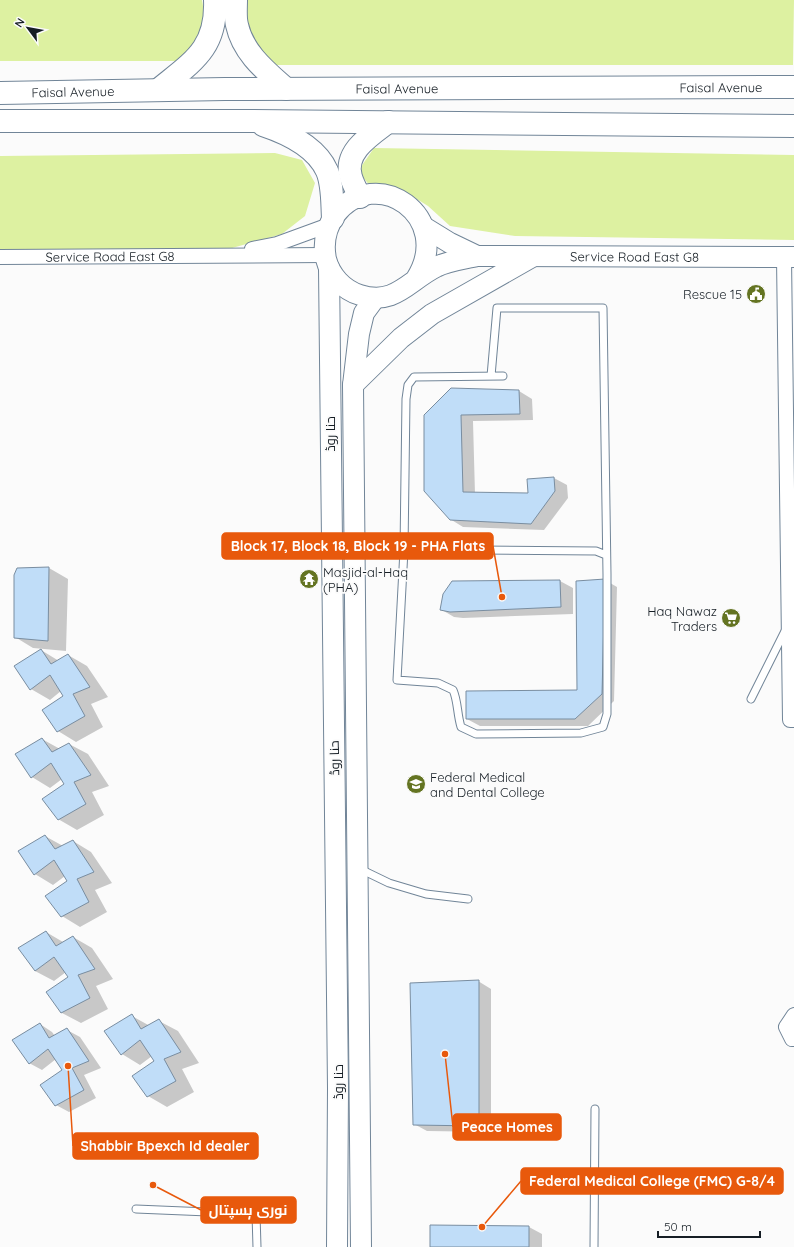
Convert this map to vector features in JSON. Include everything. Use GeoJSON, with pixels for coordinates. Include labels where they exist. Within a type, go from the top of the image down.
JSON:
{"type":"FeatureCollection","features":[{"type":"Feature","properties":{"kind":"main road"},"geometry":{"type":"LineString","coordinates":[[158,90],[198,57],[207,46],[216,15],[215,0]]}},
{"type":"Feature","properties":{"kind":"main road"},"geometry":{"type":"LineString","coordinates":[[236,0],[236,24],[243,44],[257,62],[286,89]]}},
{"type":"Feature","properties":{"kind":"main road","name":"Faisal Avenue"},"geometry":{"type":"LineString","coordinates":[[0,93],[286,89],[794,87]]}},
{"type":"Feature","properties":{"kind":"main road"},"geometry":{"type":"LineString","coordinates":[[0,121],[249,121],[794,126]]}},
{"type":"Feature","properties":{"kind":"main road"},"geometry":{"type":"LineString","coordinates":[[249,121],[290,136],[304,144],[319,159],[328,171],[331,221]]}},
{"type":"Feature","properties":{"kind":"main road"},"geometry":{"type":"LineString","coordinates":[[360,197],[351,177],[350,164],[353,155],[360,144],[388,122]]}},
{"type":"Feature","properties":{"kind":"street"},"geometry":{"type":"LineString","coordinates":[[416,279],[427,258],[427,242],[424,227],[414,210],[398,199],[380,194],[360,197],[345,205],[331,221],[325,245],[327,262],[340,284],[356,294],[375,298],[398,293],[416,279],[437,266],[477,256]]}},
{"type":"Feature","properties":{"kind":"street","name":"Service Road East G8"},"geometry":{"type":"LineString","coordinates":[[220,256],[277,244],[331,221]]}},
{"type":"Feature","properties":{"kind":"street"},"geometry":{"type":"LineString","coordinates":[[424,227],[450,243],[477,256]]}},
{"type":"Feature","properties":{"kind":"street","name":"Service Road East G8"},"geometry":{"type":"LineString","coordinates":[[0,257],[220,256],[327,262]]}},
{"type":"Feature","properties":{"kind":"street","name":"Service Road East G8"},"geometry":{"type":"LineString","coordinates":[[477,256],[789,257]]}},
{"type":"Feature","properties":{"kind":"street"},"geometry":{"type":"LineString","coordinates":[[353,385],[401,338],[432,314],[534,256]]}},
{"type":"Feature","properties":{"kind":"street"},"geometry":{"type":"LineString","coordinates":[[789,257],[790,622],[792,720]]}},
{"type":"Feature","properties":{"kind":"street","name":"حنا روڈ"},"geometry":{"type":"LineString","coordinates":[[327,262],[338,1088],[337,1247]]}},
{"type":"Feature","properties":{"kind":"street","name":"حنا روڈ"},"geometry":{"type":"LineString","coordinates":[[361,1247],[353,385],[359,334],[364,313],[375,298]]}},
{"type":"Feature","properties":{"kind":"street"},"geometry":{"type":"LineString","coordinates":[[335,828],[357,829]]}},
{"type":"Feature","properties":{"kind":"street"},"geometry":{"type":"LineString","coordinates":[[794,1015],[786,1027],[794,1039]]}},
{"type":"Feature","properties":{"kind":"lane"},"geometry":{"type":"LineString","coordinates":[[491,376],[497,308],[603,308],[607,714],[603,727],[581,733],[476,734],[461,726],[457,714],[456,698],[452,690],[438,683],[397,680],[404,550],[406,399],[408,386],[414,377],[503,376]]}},
{"type":"Feature","properties":{"kind":"lane"},"geometry":{"type":"LineString","coordinates":[[355,549],[596,551],[606,555]]}},
{"type":"Feature","properties":{"kind":"lane"},"geometry":{"type":"LineString","coordinates":[[751,699],[790,622]]}},
{"type":"Feature","properties":{"kind":"lane"},"geometry":{"type":"LineString","coordinates":[[358,868],[389,883],[426,894],[468,899]]}},
{"type":"Feature","properties":{"kind":"lane"},"geometry":{"type":"LineString","coordinates":[[594,1247],[595,1109]]}},
{"type":"Feature","properties":{"kind":"lane"},"geometry":{"type":"LineString","coordinates":[[136,1210],[256,1214],[257,1247]]}},
{"type":"Feature","properties":{"kind":"green space"},"geometry":{"type":"Polygon","coordinates":[[[0,0],[202,0],[204,18],[197,40],[183,61],[0,61],[0,0]]]}},
{"type":"Feature","properties":{"kind":"green space"},"geometry":{"type":"Polygon","coordinates":[[[244,0],[794,0],[793,65],[268,65],[246,38],[244,0]]]}},
{"type":"Feature","properties":{"kind":"green space"},"geometry":{"type":"Polygon","coordinates":[[[374,148],[794,155],[794,240],[515,236],[450,226],[428,206],[402,190],[370,186],[358,171],[374,148]]]}},
{"type":"Feature","properties":{"kind":"green space"},"geometry":{"type":"Polygon","coordinates":[[[275,153],[302,160],[315,183],[305,216],[282,234],[218,252],[0,252],[0,156],[275,153]]]}},
{"type":"Feature","properties":{"kind":"building"},"geometry":{"type":"Polygon","coordinates":[[[451,388],[519,390],[520,414],[461,415],[463,492],[528,493],[527,479],[554,477],[555,491],[531,524],[450,520],[424,491],[424,415],[451,388]]]}},
{"type":"Feature","properties":{"kind":"building"},"geometry":{"type":"Polygon","coordinates":[[[49,567],[48,641],[14,638],[14,575],[17,568],[49,567]]]}},
{"type":"Feature","properties":{"kind":"building"},"geometry":{"type":"Polygon","coordinates":[[[605,579],[602,694],[575,719],[466,719],[466,691],[577,690],[576,581],[605,579]]]}},
{"type":"Feature","properties":{"kind":"building"},"geometry":{"type":"Polygon","coordinates":[[[560,580],[561,607],[450,612],[440,610],[443,594],[452,581],[560,580]]]}},
{"type":"Feature","properties":{"kind":"building"},"geometry":{"type":"Polygon","coordinates":[[[41,649],[51,664],[68,654],[90,687],[73,694],[85,716],[57,732],[42,710],[63,696],[50,675],[30,690],[14,666],[41,649]]]}},
{"type":"Feature","properties":{"kind":"building"},"geometry":{"type":"Polygon","coordinates":[[[42,738],[52,752],[69,743],[91,775],[74,782],[86,804],[58,820],[42,799],[64,784],[51,763],[31,778],[15,754],[42,738]]]}},
{"type":"Feature","properties":{"kind":"building"},"geometry":{"type":"Polygon","coordinates":[[[45,835],[55,849],[73,840],[94,872],[77,879],[89,902],[61,917],[45,896],[67,881],[54,860],[34,875],[18,851],[45,835]]]}},
{"type":"Feature","properties":{"kind":"building"},"geometry":{"type":"Polygon","coordinates":[[[46,931],[56,946],[73,936],[95,969],[78,975],[90,998],[61,1013],[46,992],[68,977],[54,957],[35,971],[18,948],[46,931]]]}},
{"type":"Feature","properties":{"kind":"building"},"geometry":{"type":"Polygon","coordinates":[[[479,980],[479,1126],[413,1125],[410,983],[479,980]]]}},
{"type":"Feature","properties":{"kind":"building"},"geometry":{"type":"Polygon","coordinates":[[[132,1014],[141,1029],[159,1019],[181,1052],[164,1059],[176,1081],[147,1097],[132,1076],[154,1061],[140,1040],[121,1055],[104,1031],[132,1014]]]}},
{"type":"Feature","properties":{"kind":"building"},"geometry":{"type":"Polygon","coordinates":[[[40,1023],[49,1038],[67,1028],[89,1061],[72,1068],[84,1090],[55,1106],[40,1085],[62,1070],[48,1049],[29,1064],[12,1040],[40,1023]]]}},
{"type":"Feature","properties":{"kind":"building"},"geometry":{"type":"Polygon","coordinates":[[[430,1225],[529,1226],[529,1247],[430,1247],[430,1225]]]}},
{"type":"Feature","properties":{"kind":"place","name":"Rescue 15"},"geometry":{"type":"Point","coordinates":[756,294]}},
{"type":"Feature","properties":{"kind":"place","name":"Masjid-al-Haq (PHA)"},"geometry":{"type":"Point","coordinates":[309,579]}},
{"type":"Feature","properties":{"kind":"place","name":"Block 17, Block 18, Block 19 - PHA Flats"},"geometry":{"type":"Point","coordinates":[502,597]}},
{"type":"Feature","properties":{"kind":"place","name":"Haq Nawaz Traders"},"geometry":{"type":"Point","coordinates":[731,618]}},
{"type":"Feature","properties":{"kind":"place","name":"Federal Medical and Dental College"},"geometry":{"type":"Point","coordinates":[416,784]}},
{"type":"Feature","properties":{"kind":"place","name":"Peace Homes"},"geometry":{"type":"Point","coordinates":[445,1054]}},
{"type":"Feature","properties":{"kind":"place","name":"Shabbir Bpexch Id dealer"},"geometry":{"type":"Point","coordinates":[68,1066]}},
{"type":"Feature","properties":{"kind":"place","name":"نوری ہسپتال"},"geometry":{"type":"Point","coordinates":[153,1185]}},
{"type":"Feature","properties":{"kind":"place","name":"Federal Medical College (FMC) G-8/4"},"geometry":{"type":"Point","coordinates":[482,1227]}}]}
